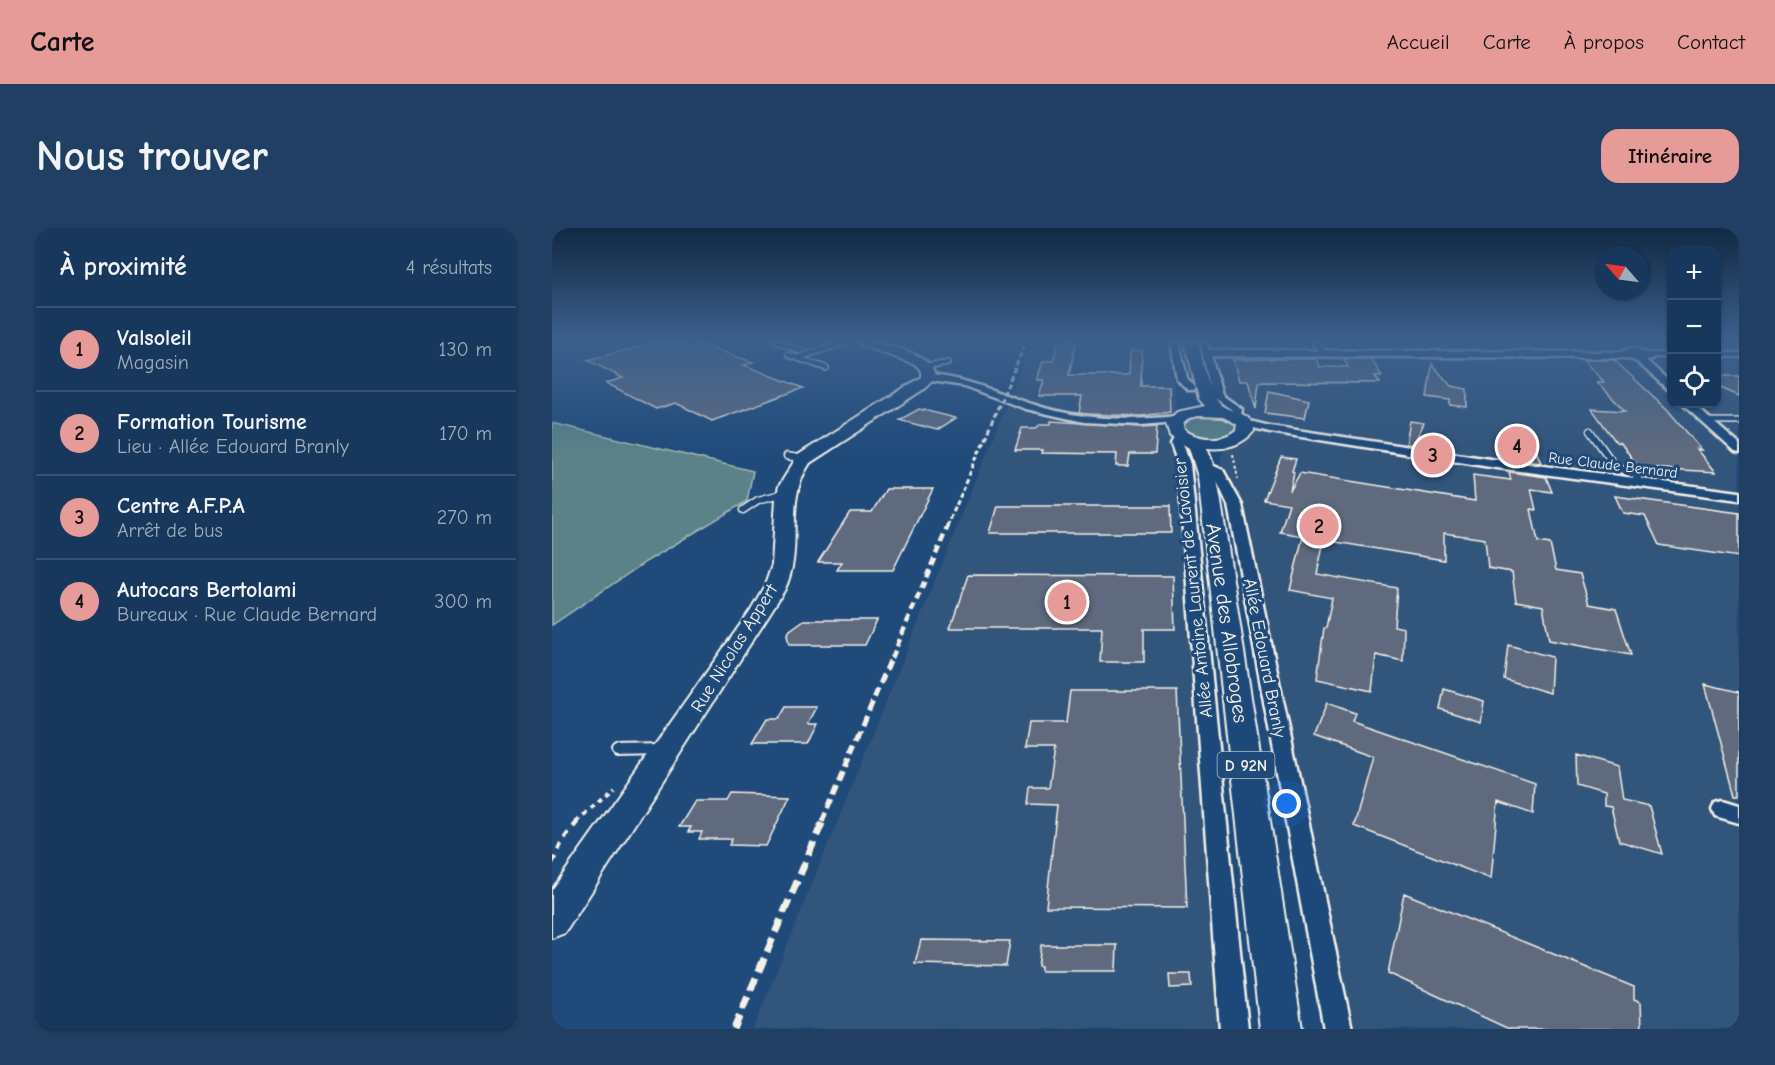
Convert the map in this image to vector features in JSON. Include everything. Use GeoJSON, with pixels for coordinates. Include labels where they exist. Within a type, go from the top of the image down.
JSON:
{"type":"FeatureCollection","features":[{"type":"Feature","properties":{"kind":"main road","name":"Avenue des Allobroges"},"geometry":{"type":"LineString","coordinates":[[1191,381],[1219,412]]}},
{"type":"Feature","properties":{"kind":"main road","name":"Avenue des Allobroges"},"geometry":{"type":"LineString","coordinates":[[1191,381],[1183,427],[1200,451],[1223,503],[1281,1029]]}},
{"type":"Feature","properties":{"kind":"main road"},"geometry":{"type":"LineString","coordinates":[[1183,427],[1219,412],[1241,425],[1228,446],[1216,452],[1214,470]]}},
{"type":"Feature","properties":{"kind":"main road"},"geometry":{"type":"LineString","coordinates":[[1183,427],[1228,446]]}},
{"type":"Feature","properties":{"kind":"street","name":"Rue Nicolas Appert"},"geometry":{"type":"LineString","coordinates":[[552,920],[759,615],[776,586],[783,564],[785,493],[796,458],[919,387],[923,379]]}},
{"type":"Feature","properties":{"kind":"street"},"geometry":{"type":"LineString","coordinates":[[949,379],[1030,406],[1073,417],[1150,422],[1183,427]]}},
{"type":"Feature","properties":{"kind":"street"},"geometry":{"type":"LineString","coordinates":[[1212,379],[1217,396],[1237,410],[1241,425]]}},
{"type":"Feature","properties":{"kind":"street"},"geometry":{"type":"LineString","coordinates":[[1693,408],[1739,450]]}},
{"type":"Feature","properties":{"kind":"street","name":"Rue Claude Bernard"},"geometry":{"type":"LineString","coordinates":[[1241,425],[1500,465],[1739,496]]}},
{"type":"Feature","properties":{"kind":"street","name":"Allée Antoine Laurent de Lavoisier"},"geometry":{"type":"LineString","coordinates":[[1183,427],[1177,444],[1184,464],[1234,1029]]}},
{"type":"Feature","properties":{"kind":"street","name":"Allée Edouard Branly"},"geometry":{"type":"LineString","coordinates":[[1214,470],[1219,473],[1223,503],[1338,1029]]}},
{"type":"Feature","properties":{"kind":"lane"},"geometry":{"type":"LineString","coordinates":[[1708,421],[1739,421]]}},
{"type":"Feature","properties":{"kind":"lane"},"geometry":{"type":"LineString","coordinates":[[1590,431],[1615,466],[1637,476],[1642,484]]}},
{"type":"Feature","properties":{"kind":"lane"},"geometry":{"type":"LineString","coordinates":[[744,510],[758,500],[785,493]]}},
{"type":"Feature","properties":{"kind":"lane"},"geometry":{"type":"LineString","coordinates":[[618,751],[668,750]]}},
{"type":"Feature","properties":{"kind":"path"},"geometry":{"type":"LineString","coordinates":[[1223,503],[1243,498],[1228,446]]}},
{"type":"Feature","properties":{"kind":"path"},"geometry":{"type":"LineString","coordinates":[[552,863],[558,847],[582,813],[618,783]]}},
{"type":"Feature","properties":{"kind":"shaded area"},"geometry":{"type":"Polygon","coordinates":[[[1017,379],[1174,379],[1176,413],[1154,419],[1157,428],[1167,432],[1179,467],[1224,1029],[753,1029],[1017,379]]]}},
{"type":"Feature","properties":{"kind":"shaded area"},"geometry":{"type":"Polygon","coordinates":[[[1220,379],[1667,379],[1667,408],[1721,408],[1721,379],[1739,379],[1739,1029],[1346,1029],[1251,533],[1244,504],[1222,469],[1220,458],[1224,450],[1245,441],[1252,434],[1252,424],[1238,408],[1224,400],[1220,379]]]}},
{"type":"Feature","properties":{"kind":"green space"},"geometry":{"type":"Polygon","coordinates":[[[1199,415],[1227,418],[1232,420],[1237,429],[1226,437],[1219,438],[1206,438],[1186,432],[1183,424],[1199,415]]]}},
{"type":"Feature","properties":{"kind":"green space"},"geometry":{"type":"Polygon","coordinates":[[[552,423],[753,471],[747,501],[647,561],[552,625],[552,423]]]}},
{"type":"Feature","properties":{"kind":"building"},"geometry":{"type":"Polygon","coordinates":[[[618,379],[781,379],[803,388],[712,421],[676,403],[656,409],[606,383],[618,379]]]}},
{"type":"Feature","properties":{"kind":"building"},"geometry":{"type":"Polygon","coordinates":[[[1141,379],[1141,386],[1169,386],[1170,412],[1141,416],[1079,413],[1082,396],[1039,396],[1044,380],[1037,380],[1141,379]]]}},
{"type":"Feature","properties":{"kind":"building"},"geometry":{"type":"Polygon","coordinates":[[[1377,379],[1380,383],[1259,382],[1256,409],[1248,381],[1239,381],[1377,379]]]}},
{"type":"Feature","properties":{"kind":"building"},"geometry":{"type":"Polygon","coordinates":[[[1430,379],[1445,379],[1451,386],[1467,389],[1467,407],[1450,405],[1450,400],[1427,397],[1430,379]]]}},
{"type":"Feature","properties":{"kind":"building"},"geometry":{"type":"Polygon","coordinates":[[[1601,379],[1635,379],[1667,409],[1702,450],[1697,449],[1716,472],[1647,468],[1636,464],[1621,443],[1616,442],[1592,409],[1625,411],[1597,382],[1604,382],[1601,379]]]}},
{"type":"Feature","properties":{"kind":"building"},"geometry":{"type":"Polygon","coordinates":[[[1721,379],[1739,379],[1739,396],[1721,388],[1721,379]]]}},
{"type":"Feature","properties":{"kind":"building"},"geometry":{"type":"Polygon","coordinates":[[[1269,391],[1309,400],[1305,418],[1265,413],[1269,391]]]}},
{"type":"Feature","properties":{"kind":"building"},"geometry":{"type":"Polygon","coordinates":[[[919,409],[956,418],[937,430],[899,420],[919,409]]]}},
{"type":"Feature","properties":{"kind":"building"},"geometry":{"type":"Polygon","coordinates":[[[1051,421],[1157,426],[1155,454],[1130,454],[1128,466],[1116,466],[1117,454],[1042,453],[1043,450],[1015,450],[1022,428],[1036,428],[1041,424],[1051,424],[1051,421]]]}},
{"type":"Feature","properties":{"kind":"building"},"geometry":{"type":"Polygon","coordinates":[[[1410,421],[1424,423],[1413,445],[1406,444],[1410,421]]]}},
{"type":"Feature","properties":{"kind":"building"},"geometry":{"type":"Polygon","coordinates":[[[1497,435],[1531,439],[1541,463],[1504,459],[1497,435]]]}},
{"type":"Feature","properties":{"kind":"building"},"geometry":{"type":"Polygon","coordinates":[[[1281,457],[1296,459],[1290,491],[1300,473],[1475,501],[1473,475],[1511,480],[1509,472],[1546,477],[1552,492],[1531,489],[1536,510],[1531,509],[1538,542],[1550,544],[1556,570],[1580,574],[1589,604],[1616,609],[1631,655],[1549,640],[1543,606],[1516,601],[1512,572],[1488,568],[1485,539],[1444,533],[1444,560],[1324,540],[1317,574],[1397,588],[1394,626],[1404,628],[1403,661],[1376,655],[1372,691],[1317,679],[1324,628],[1326,628],[1332,598],[1290,590],[1303,536],[1280,532],[1289,504],[1264,500],[1281,457]]]}},
{"type":"Feature","properties":{"kind":"building"},"geometry":{"type":"Polygon","coordinates":[[[886,489],[933,489],[893,570],[837,570],[842,562],[818,562],[850,512],[872,512],[886,489]]]}},
{"type":"Feature","properties":{"kind":"building"},"geometry":{"type":"Polygon","coordinates":[[[1615,496],[1739,513],[1739,557],[1659,545],[1645,516],[1623,513],[1615,496]]]}},
{"type":"Feature","properties":{"kind":"building"},"geometry":{"type":"Polygon","coordinates":[[[998,506],[1170,506],[1171,533],[990,533],[998,506]]]}},
{"type":"Feature","properties":{"kind":"building"},"geometry":{"type":"Polygon","coordinates":[[[968,575],[1173,576],[1175,629],[1144,629],[1144,662],[1100,662],[1102,628],[950,628],[968,575]]]}},
{"type":"Feature","properties":{"kind":"building"},"geometry":{"type":"Polygon","coordinates":[[[804,620],[877,620],[865,645],[789,645],[787,635],[790,630],[804,620]]]}},
{"type":"Feature","properties":{"kind":"building"},"geometry":{"type":"Polygon","coordinates":[[[1508,645],[1552,657],[1550,693],[1504,679],[1508,645]]]}},
{"type":"Feature","properties":{"kind":"building"},"geometry":{"type":"Polygon","coordinates":[[[1705,684],[1739,692],[1739,795],[1735,795],[1705,684]]]}},
{"type":"Feature","properties":{"kind":"building"},"geometry":{"type":"Polygon","coordinates":[[[1444,689],[1484,701],[1481,722],[1440,709],[1444,689]]]}},
{"type":"Feature","properties":{"kind":"building"},"geometry":{"type":"Polygon","coordinates":[[[1070,691],[1177,691],[1187,908],[1046,907],[1057,805],[1028,804],[1030,788],[1048,788],[1054,749],[1025,749],[1029,723],[1066,723],[1070,691]]]}},
{"type":"Feature","properties":{"kind":"building"},"geometry":{"type":"Polygon","coordinates":[[[1327,703],[1355,713],[1352,721],[1535,784],[1533,814],[1498,802],[1491,879],[1354,826],[1373,757],[1314,736],[1327,703]]]}},
{"type":"Feature","properties":{"kind":"building"},"geometry":{"type":"Polygon","coordinates":[[[786,707],[817,707],[808,724],[818,724],[808,744],[752,744],[767,719],[779,719],[786,707]]]}},
{"type":"Feature","properties":{"kind":"building"},"geometry":{"type":"Polygon","coordinates":[[[1576,755],[1617,767],[1622,800],[1649,806],[1662,854],[1619,841],[1611,807],[1604,806],[1604,794],[1577,786],[1576,755]]]}},
{"type":"Feature","properties":{"kind":"building"},"geometry":{"type":"Polygon","coordinates":[[[732,794],[790,796],[766,846],[729,845],[732,839],[699,839],[702,832],[688,832],[691,827],[679,827],[695,801],[728,801],[732,794]]]}},
{"type":"Feature","properties":{"kind":"building"},"geometry":{"type":"Polygon","coordinates":[[[1404,893],[1634,987],[1634,999],[1641,1002],[1642,1029],[1509,1029],[1388,973],[1404,893]]]}},
{"type":"Feature","properties":{"kind":"building"},"geometry":{"type":"Polygon","coordinates":[[[921,940],[1010,941],[1006,966],[915,964],[921,940]]]}},
{"type":"Feature","properties":{"kind":"building"},"geometry":{"type":"Polygon","coordinates":[[[1041,945],[1117,945],[1116,971],[1041,971],[1041,966],[1038,966],[1041,945]]]}},
{"type":"Feature","properties":{"kind":"building"},"geometry":{"type":"Polygon","coordinates":[[[1169,974],[1191,974],[1192,987],[1170,988],[1169,974]]]}},
{"type":"Feature","properties":{"kind":"railway"},"geometry":{"type":"LineString","coordinates":[[947,527],[1010,379]]}},
{"type":"Feature","properties":{"kind":"railway"},"geometry":{"type":"LineString","coordinates":[[892,658],[948,526]]}},
{"type":"Feature","properties":{"kind":"railway"},"geometry":{"type":"LineString","coordinates":[[822,822],[892,656]]}},
{"type":"Feature","properties":{"kind":"railway"},"geometry":{"type":"LineString","coordinates":[[734,1029],[823,821]]}},
{"type":"Feature","properties":{"kind":"place","name":"Autocars Bertolami"},"geometry":{"type":"Point","coordinates":[1517,446]}},
{"type":"Feature","properties":{"kind":"place","name":"Centre A.F.P.A"},"geometry":{"type":"Point","coordinates":[1433,455]}},
{"type":"Feature","properties":{"kind":"place","name":"Formation Tourisme"},"geometry":{"type":"Point","coordinates":[1319,526]}},
{"type":"Feature","properties":{"kind":"place","name":"Valsoleil"},"geometry":{"type":"Point","coordinates":[1067,602]}}]}
